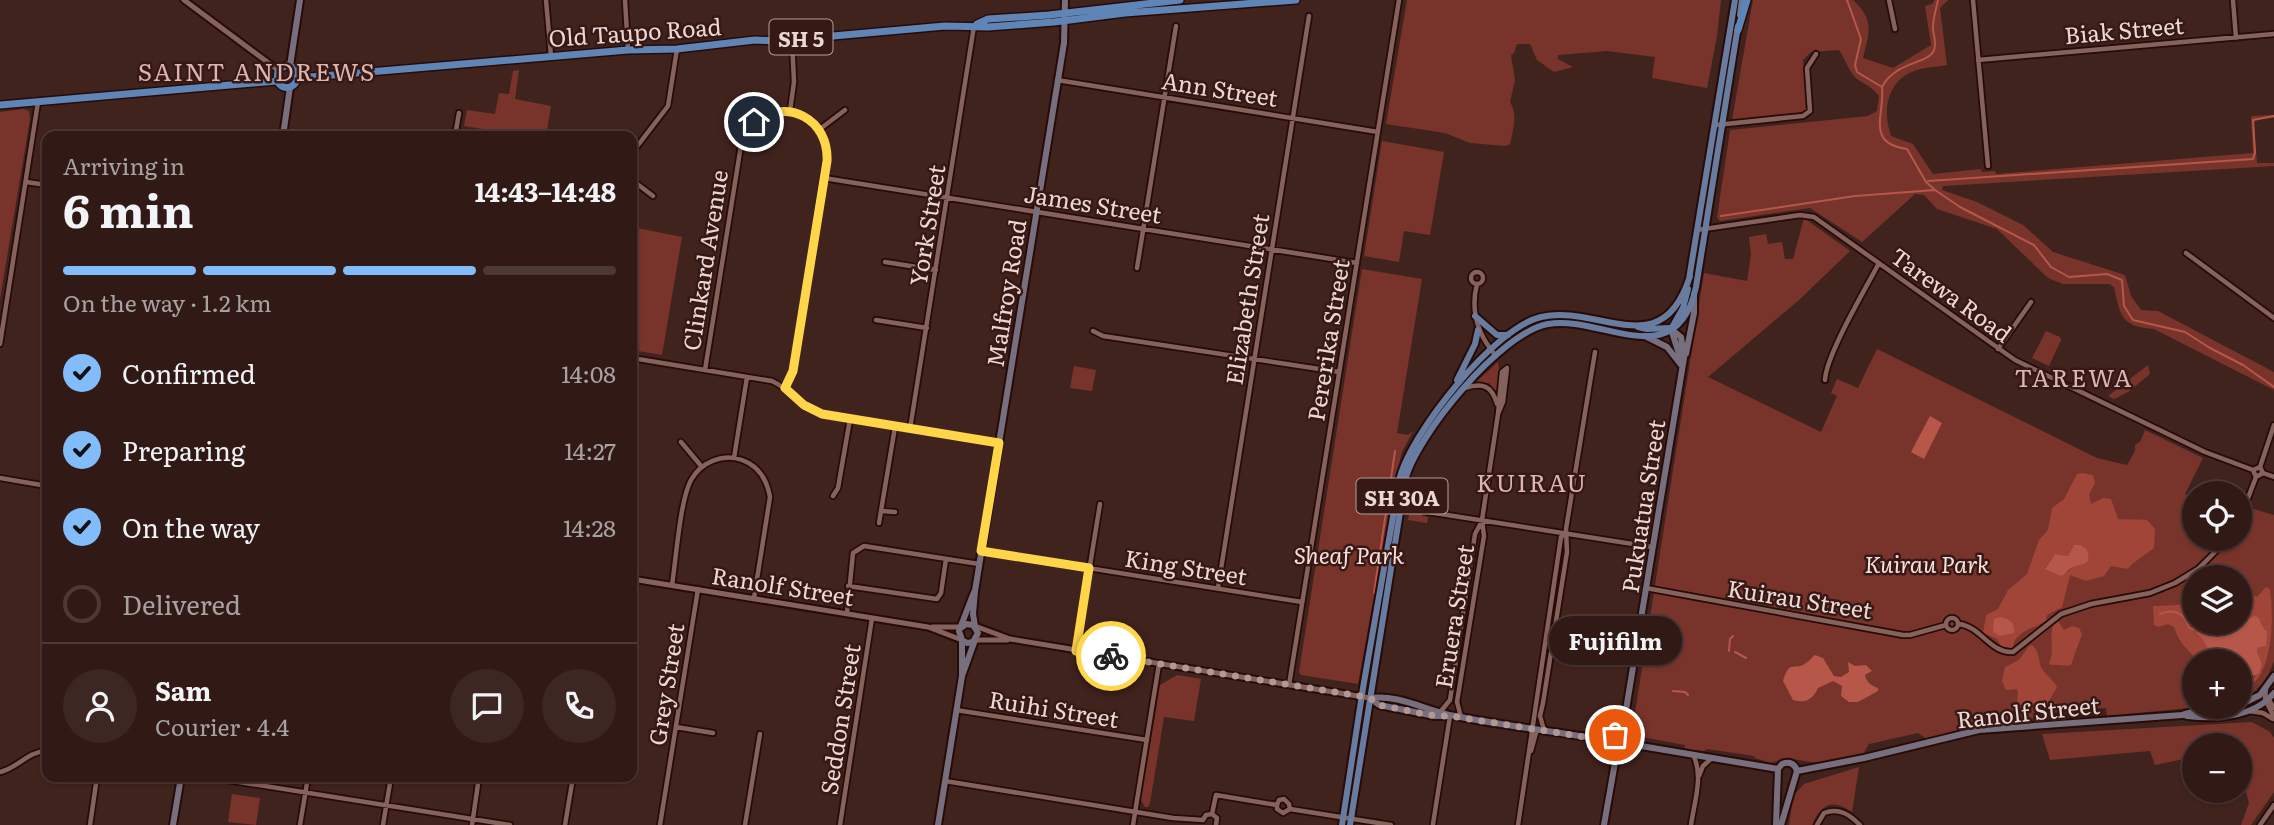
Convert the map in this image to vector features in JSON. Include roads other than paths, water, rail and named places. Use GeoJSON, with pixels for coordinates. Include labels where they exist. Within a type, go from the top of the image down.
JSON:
{"type":"FeatureCollection","features":[{"type":"Feature","properties":{"kind":"highway","name":"Old Taupo Road"},"geometry":{"type":"LineString","coordinates":[[298,78],[628,50],[677,49],[755,40],[792,40],[931,27],[974,26],[988,19],[1066,16],[1180,0]]}},
{"type":"Feature","properties":{"kind":"highway","name":"Old Taupo Road"},"geometry":{"type":"LineString","coordinates":[[1148,3],[1293,0]]}},
{"type":"Feature","properties":{"kind":"highway"},"geometry":{"type":"LineString","coordinates":[[1738,30],[1747,0]]}},
{"type":"Feature","properties":{"kind":"highway"},"geometry":{"type":"LineString","coordinates":[[283,66],[290,66],[297,71],[296,83],[290,87],[282,86],[277,81],[278,70],[283,66]]}},
{"type":"Feature","properties":{"kind":"highway"},"geometry":{"type":"LineString","coordinates":[[0,105],[277,81]]}},
{"type":"Feature","properties":{"kind":"main road"},"geometry":{"type":"LineString","coordinates":[[290,66],[300,0]]}},
{"type":"Feature","properties":{"kind":"main road","name":"Malfroy Road"},"geometry":{"type":"LineString","coordinates":[[975,626],[975,590],[1057,80],[1066,16],[1065,0]]}},
{"type":"Feature","properties":{"kind":"main road","name":"SH 30A"},"geometry":{"type":"LineString","coordinates":[[1719,125],[1735,0]]}},
{"type":"Feature","properties":{"kind":"main road","name":"SH 30A"},"geometry":{"type":"LineString","coordinates":[[1375,638],[1409,465],[1424,439],[1509,335],[1526,322],[1555,315],[1636,326],[1659,320],[1672,311],[1683,294],[1701,229],[1742,0]]}},
{"type":"Feature","properties":{"kind":"main road"},"geometry":{"type":"LineString","coordinates":[[284,131],[290,87]]}},
{"type":"Feature","properties":{"kind":"main road","name":"SH 30A"},"geometry":{"type":"LineString","coordinates":[[1346,821],[1402,470],[1415,443],[1473,366],[1531,329],[1554,323],[1645,337],[1671,329],[1687,312],[1694,294],[1701,229]]}},
{"type":"Feature","properties":{"kind":"main road"},"geometry":{"type":"LineString","coordinates":[[1636,326],[1671,329],[1685,302],[1690,276]]}},
{"type":"Feature","properties":{"kind":"main road"},"geometry":{"type":"LineString","coordinates":[[1645,337],[1667,347],[1683,362],[1689,345],[1694,294]]}},
{"type":"Feature","properties":{"kind":"main road"},"geometry":{"type":"LineString","coordinates":[[1475,316],[1497,335],[1509,335]]}},
{"type":"Feature","properties":{"kind":"main road","name":"Pukuatua Street"},"geometry":{"type":"LineString","coordinates":[[1622,734],[1683,362],[1671,329]]}},
{"type":"Feature","properties":{"kind":"main road"},"geometry":{"type":"LineString","coordinates":[[1452,391],[1475,344],[1478,330]]}},
{"type":"Feature","properties":{"kind":"main road","name":"Malfroy Road"},"geometry":{"type":"LineString","coordinates":[[962,627],[975,590]]}},
{"type":"Feature","properties":{"kind":"main road"},"geometry":{"type":"LineString","coordinates":[[938,825],[962,676],[978,633],[975,626],[968,624],[962,627],[959,633],[962,640],[962,676]]}},
{"type":"Feature","properties":{"kind":"main road"},"geometry":{"type":"LineString","coordinates":[[962,640],[967,643],[975,640]]}},
{"type":"Feature","properties":{"kind":"main road"},"geometry":{"type":"LineString","coordinates":[[2265,696],[2274,676]]}},
{"type":"Feature","properties":{"kind":"main road"},"geometry":{"type":"LineString","coordinates":[[2252,701],[2274,693]]}},
{"type":"Feature","properties":{"kind":"main road","name":"Ranolf Street"},"geometry":{"type":"LineString","coordinates":[[2252,708],[2265,696]]}},
{"type":"Feature","properties":{"kind":"main road"},"geometry":{"type":"LineString","coordinates":[[1366,698],[1403,700],[1450,716]]}},
{"type":"Feature","properties":{"kind":"main road"},"geometry":{"type":"LineString","coordinates":[[1366,698],[1379,705],[1435,716],[1461,717],[1611,741]]}},
{"type":"Feature","properties":{"kind":"main road","name":"Ranolf Street"},"geometry":{"type":"LineString","coordinates":[[1797,771],[1979,730],[2182,715]]}},
{"type":"Feature","properties":{"kind":"main road"},"geometry":{"type":"LineString","coordinates":[[1622,734],[1629,744],[1625,750],[1617,751],[1612,747],[1611,741],[1615,735],[1622,734]]}},
{"type":"Feature","properties":{"kind":"main road"},"geometry":{"type":"LineString","coordinates":[[1629,744],[1779,772],[1787,781],[1793,780]]}},
{"type":"Feature","properties":{"kind":"main road"},"geometry":{"type":"LineString","coordinates":[[1604,825],[1617,751]]}},
{"type":"Feature","properties":{"kind":"main road"},"geometry":{"type":"LineString","coordinates":[[1776,825],[1779,772],[1782,764],[1789,762],[1797,771],[1781,825]]}},
{"type":"Feature","properties":{"kind":"main road"},"geometry":{"type":"LineString","coordinates":[[173,825],[180,782]]}},
{"type":"Feature","properties":{"kind":"street"},"geometry":{"type":"LineString","coordinates":[[184,0],[278,70]]}},
{"type":"Feature","properties":{"kind":"street"},"geometry":{"type":"LineString","coordinates":[[546,0],[551,56]]}},
{"type":"Feature","properties":{"kind":"street"},"geometry":{"type":"LineString","coordinates":[[625,0],[628,50]]}},
{"type":"Feature","properties":{"kind":"street","name":"Pererika Street"},"geometry":{"type":"LineString","coordinates":[[1289,685],[1399,0]]}},
{"type":"Feature","properties":{"kind":"street"},"geometry":{"type":"LineString","coordinates":[[1889,0],[1895,29]]}},
{"type":"Feature","properties":{"kind":"street"},"geometry":{"type":"LineString","coordinates":[[1973,0],[1988,166]]}},
{"type":"Feature","properties":{"kind":"street"},"geometry":{"type":"LineString","coordinates":[[2233,0],[2236,38]]}},
{"type":"Feature","properties":{"kind":"street","name":"Elizabeth Street"},"geometry":{"type":"LineString","coordinates":[[1218,588],[1309,16]]}},
{"type":"Feature","properties":{"kind":"street","name":"York Street"},"geometry":{"type":"LineString","coordinates":[[910,429],[974,26]]}},
{"type":"Feature","properties":{"kind":"street"},"geometry":{"type":"LineString","coordinates":[[1137,268],[1176,26]]}},
{"type":"Feature","properties":{"kind":"street","name":"Biak Street"},"geometry":{"type":"LineString","coordinates":[[1978,60],[2274,34]]}},
{"type":"Feature","properties":{"kind":"street"},"geometry":{"type":"LineString","coordinates":[[785,388],[793,371],[827,148],[820,129],[805,116],[790,111],[794,82],[792,40]]}},
{"type":"Feature","properties":{"kind":"street"},"geometry":{"type":"LineString","coordinates":[[637,146],[668,106],[677,49]]}},
{"type":"Feature","properties":{"kind":"street"},"geometry":{"type":"LineString","coordinates":[[1719,125],[1803,116],[1810,111],[1807,68],[1816,54]]}},
{"type":"Feature","properties":{"kind":"street","name":"Ann Street"},"geometry":{"type":"LineString","coordinates":[[1057,80],[1378,132]]}},
{"type":"Feature","properties":{"kind":"street"},"geometry":{"type":"LineString","coordinates":[[0,344],[38,102]]}},
{"type":"Feature","properties":{"kind":"street"},"geometry":{"type":"LineString","coordinates":[[820,129],[845,110]]}},
{"type":"Feature","properties":{"kind":"street","name":"Clinkard Avenue"},"geometry":{"type":"LineString","coordinates":[[705,370],[742,139],[749,127],[759,118],[771,113],[790,111]]}},
{"type":"Feature","properties":{"kind":"street"},"geometry":{"type":"LineString","coordinates":[[456,131],[459,113]]}},
{"type":"Feature","properties":{"kind":"street","name":"James Street"},"geometry":{"type":"LineString","coordinates":[[824,178],[1357,263]]}},
{"type":"Feature","properties":{"kind":"street"},"geometry":{"type":"LineString","coordinates":[[26,182],[42,184]]}},
{"type":"Feature","properties":{"kind":"street"},"geometry":{"type":"LineString","coordinates":[[637,184],[653,196]]}},
{"type":"Feature","properties":{"kind":"street","name":"Tarewa Road"},"geometry":{"type":"LineString","coordinates":[[1701,229],[1807,215],[1819,220],[2019,362],[2205,452],[2253,470]]}},
{"type":"Feature","properties":{"kind":"street"},"geometry":{"type":"LineString","coordinates":[[2186,253],[2274,318]]}},
{"type":"Feature","properties":{"kind":"street"},"geometry":{"type":"LineString","coordinates":[[885,262],[936,270]]}},
{"type":"Feature","properties":{"kind":"street"},"geometry":{"type":"LineString","coordinates":[[1825,380],[1839,341],[1879,263]]}},
{"type":"Feature","properties":{"kind":"street"},"geometry":{"type":"LineString","coordinates":[[1476,284],[1475,316],[1478,330],[1493,353]]}},
{"type":"Feature","properties":{"kind":"street"},"geometry":{"type":"LineString","coordinates":[[1998,349],[2031,302]]}},
{"type":"Feature","properties":{"kind":"street"},"geometry":{"type":"LineString","coordinates":[[876,320],[927,328]]}},
{"type":"Feature","properties":{"kind":"street"},"geometry":{"type":"LineString","coordinates":[[1093,331],[1104,336],[1339,372]]}},
{"type":"Feature","properties":{"kind":"street"},"geometry":{"type":"LineString","coordinates":[[1518,825],[1530,755],[1543,703],[1567,552],[1566,533],[1595,352]]}},
{"type":"Feature","properties":{"kind":"street"},"geometry":{"type":"LineString","coordinates":[[637,359],[772,381],[816,412],[999,443]]}},
{"type":"Feature","properties":{"kind":"street","name":"Eruera Street"},"geometry":{"type":"LineString","coordinates":[[1461,717],[1457,702],[1483,539],[1482,520],[1502,372],[1507,368],[1502,405],[1498,414]]}},
{"type":"Feature","properties":{"kind":"street"},"geometry":{"type":"LineString","coordinates":[[734,458],[747,377]]}},
{"type":"Feature","properties":{"kind":"street"},"geometry":{"type":"LineString","coordinates":[[1464,389],[1486,386],[1498,405]]}},
{"type":"Feature","properties":{"kind":"street"},"geometry":{"type":"LineString","coordinates":[[833,496],[838,488],[850,419]]}},
{"type":"Feature","properties":{"kind":"street"},"geometry":{"type":"LineString","coordinates":[[2274,425],[2260,467],[2263,473],[2274,477]]}},
{"type":"Feature","properties":{"kind":"street"},"geometry":{"type":"LineString","coordinates":[[879,523],[895,427]]}},
{"type":"Feature","properties":{"kind":"street"},"geometry":{"type":"LineString","coordinates":[[681,442],[702,467]]}},
{"type":"Feature","properties":{"kind":"street"},"geometry":{"type":"LineString","coordinates":[[672,585],[687,491],[692,478],[702,467],[716,460],[734,458],[746,462],[758,471],[767,485],[769,497],[754,598]]}},
{"type":"Feature","properties":{"kind":"street"},"geometry":{"type":"LineString","coordinates":[[2256,477],[2253,470],[2260,467]]}},
{"type":"Feature","properties":{"kind":"street"},"geometry":{"type":"LineString","coordinates":[[2252,488],[2256,477],[2263,473]]}},
{"type":"Feature","properties":{"kind":"street"},"geometry":{"type":"LineString","coordinates":[[0,478],[42,485]]}},
{"type":"Feature","properties":{"kind":"street"},"geometry":{"type":"LineString","coordinates":[[1076,651],[1100,504]]}},
{"type":"Feature","properties":{"kind":"street"},"geometry":{"type":"LineString","coordinates":[[882,511],[895,512]]}},
{"type":"Feature","properties":{"kind":"street"},"geometry":{"type":"LineString","coordinates":[[1428,512],[1652,547]]}},
{"type":"Feature","properties":{"kind":"street","name":"Eruera Street"},"geometry":{"type":"LineString","coordinates":[[1441,711],[1450,700],[1475,534],[1482,520]]}},
{"type":"Feature","properties":{"kind":"street"},"geometry":{"type":"LineString","coordinates":[[1538,729],[1560,537],[1566,533]]}},
{"type":"Feature","properties":{"kind":"street"},"geometry":{"type":"LineString","coordinates":[[847,613],[853,553],[864,546],[979,564]]}},
{"type":"Feature","properties":{"kind":"street","name":"King Street"},"geometry":{"type":"LineString","coordinates":[[981,551],[1303,602]]}},
{"type":"Feature","properties":{"kind":"street","name":"Kuirau Street"},"geometry":{"type":"LineString","coordinates":[[1646,588],[1903,635],[1946,625],[1952,618],[1959,624],[1973,628],[2003,652],[2013,652],[2061,614],[2091,604],[2150,593],[2175,583],[2198,569],[2216,551]]}},
{"type":"Feature","properties":{"kind":"street"},"geometry":{"type":"LineString","coordinates":[[848,586],[937,599],[946,559]]}},
{"type":"Feature","properties":{"kind":"street","name":"Ranolf Street"},"geometry":{"type":"LineString","coordinates":[[637,580],[928,627],[962,627]]}},
{"type":"Feature","properties":{"kind":"street","name":"Grey Street"},"geometry":{"type":"LineString","coordinates":[[660,825],[698,589]]}},
{"type":"Feature","properties":{"kind":"street","name":"Seddon Street"},"geometry":{"type":"LineString","coordinates":[[840,825],[872,618]]}},
{"type":"Feature","properties":{"kind":"street"},"geometry":{"type":"LineString","coordinates":[[975,626],[1010,639],[1366,698]]}},
{"type":"Feature","properties":{"kind":"street","name":"Ranolf Street"},"geometry":{"type":"LineString","coordinates":[[928,627],[962,640]]}},
{"type":"Feature","properties":{"kind":"street"},"geometry":{"type":"LineString","coordinates":[[975,640],[1010,639]]}},
{"type":"Feature","properties":{"kind":"street"},"geometry":{"type":"LineString","coordinates":[[1133,825],[1159,664]]}},
{"type":"Feature","properties":{"kind":"street"},"geometry":{"type":"LineString","coordinates":[[2265,696],[2274,708]]}},
{"type":"Feature","properties":{"kind":"street"},"geometry":{"type":"LineString","coordinates":[[2265,696],[2274,718]]}},
{"type":"Feature","properties":{"kind":"street","name":"Ruihi Street"},"geometry":{"type":"LineString","coordinates":[[956,710],[1147,740]]}},
{"type":"Feature","properties":{"kind":"street"},"geometry":{"type":"LineString","coordinates":[[2252,712],[2274,718]]}},
{"type":"Feature","properties":{"kind":"street","name":"Eruera Street"},"geometry":{"type":"LineString","coordinates":[[1433,824],[1450,716]]}},
{"type":"Feature","properties":{"kind":"street"},"geometry":{"type":"LineString","coordinates":[[676,727],[713,733]]}},
{"type":"Feature","properties":{"kind":"street"},"geometry":{"type":"LineString","coordinates":[[745,825],[760,734]]}},
{"type":"Feature","properties":{"kind":"street"},"geometry":{"type":"LineString","coordinates":[[0,772],[13,768],[34,753],[42,752]]}},
{"type":"Feature","properties":{"kind":"street"},"geometry":{"type":"LineString","coordinates":[[1693,755],[1697,761],[1699,777]]}},
{"type":"Feature","properties":{"kind":"street"},"geometry":{"type":"LineString","coordinates":[[1691,825],[1699,777],[1703,766],[1713,758]]}},
{"type":"Feature","properties":{"kind":"street"},"geometry":{"type":"LineString","coordinates":[[945,781],[1204,823],[1206,816],[1212,814]]}},
{"type":"Feature","properties":{"kind":"street"},"geometry":{"type":"LineString","coordinates":[[90,825],[96,782]]}},
{"type":"Feature","properties":{"kind":"street"},"geometry":{"type":"LineString","coordinates":[[238,782],[472,822],[510,825]]}},
{"type":"Feature","properties":{"kind":"street"},"geometry":{"type":"LineString","coordinates":[[300,825],[306,782]]}},
{"type":"Feature","properties":{"kind":"street"},"geometry":{"type":"LineString","coordinates":[[383,825],[390,782]]}},
{"type":"Feature","properties":{"kind":"street"},"geometry":{"type":"LineString","coordinates":[[472,822],[478,782]]}},
{"type":"Feature","properties":{"kind":"street"},"geometry":{"type":"LineString","coordinates":[[565,825],[572,782]]}},
{"type":"Feature","properties":{"kind":"street"},"geometry":{"type":"LineString","coordinates":[[1212,814],[1216,795],[1277,805]]}},
{"type":"Feature","properties":{"kind":"street"},"geometry":{"type":"LineString","coordinates":[[1277,805],[1279,800],[1284,799],[1290,809]]}},
{"type":"Feature","properties":{"kind":"street"},"geometry":{"type":"LineString","coordinates":[[1277,805],[1281,813],[1290,809]]}},
{"type":"Feature","properties":{"kind":"street"},"geometry":{"type":"LineString","coordinates":[[2260,825],[2274,805]]}},
{"type":"Feature","properties":{"kind":"street"},"geometry":{"type":"LineString","coordinates":[[1290,809],[1346,821],[1391,825]]}},
{"type":"Feature","properties":{"kind":"street"},"geometry":{"type":"LineString","coordinates":[[1817,825],[1824,813],[1834,811],[1845,813],[1860,825]]}},
{"type":"Feature","properties":{"kind":"street"},"geometry":{"type":"LineString","coordinates":[[1212,814],[1217,818],[1216,825]]}},
{"type":"Feature","properties":{"kind":"waterway"},"geometry":{"type":"LineString","coordinates":[[1847,0],[1861,39],[1855,65],[1857,72],[1882,87],[1881,134],[1894,146],[1907,149],[1926,182],[1960,207],[2034,245],[2051,267],[2069,277],[2107,274],[2122,280],[2124,306],[2133,320],[2185,332],[2243,365],[2274,387]]}},
{"type":"Feature","properties":{"kind":"waterway"},"geometry":{"type":"LineString","coordinates":[[1882,87],[1895,72],[1931,55],[1935,47],[1933,24],[1938,0]]}},
{"type":"Feature","properties":{"kind":"waterway"},"geometry":{"type":"LineString","coordinates":[[1928,181],[2253,159],[2253,120],[2274,116]]}},
{"type":"Feature","properties":{"kind":"waterway"},"geometry":{"type":"LineString","coordinates":[[1721,216],[1855,196],[1935,190]]}},
{"type":"Feature","properties":{"kind":"waterway"},"geometry":{"type":"LineString","coordinates":[[1374,593],[1395,451]]}},
{"type":"Feature","properties":{"kind":"waterway"},"geometry":{"type":"LineString","coordinates":[[2160,614],[2174,612],[2182,615]]}},
{"type":"Feature","properties":{"kind":"waterway"},"geometry":{"type":"LineString","coordinates":[[1729,651],[1730,639],[1733,636]]}},
{"type":"Feature","properties":{"kind":"waterway"},"geometry":{"type":"LineString","coordinates":[[1735,652],[1746,658]]}},
{"type":"Feature","properties":{"kind":"waterway"},"geometry":{"type":"LineString","coordinates":[[1673,691],[1685,692],[1688,695]]}},
{"type":"Feature","properties":{"kind":"place","name":"Fujifilm"},"geometry":{"type":"Point","coordinates":[1615,735]}},
{"type":"Feature","properties":{"kind":"district","name":"SAINT ANDREWS"},"geometry":{"type":"Point","coordinates":[257,70]}},
{"type":"Feature","properties":{"kind":"district","name":"TAREWA"},"geometry":{"type":"Point","coordinates":[2074,376]}},
{"type":"Feature","properties":{"kind":"district","name":"KUIRAU"},"geometry":{"type":"Point","coordinates":[1532,481]}},
{"type":"Feature","properties":{"kind":"park label","name":"Sheaf Park"},"geometry":{"type":"Point","coordinates":[1349,554]}},
{"type":"Feature","properties":{"kind":"park label","name":"Kuirau Park"},"geometry":{"type":"Point","coordinates":[1927,563]}}]}
